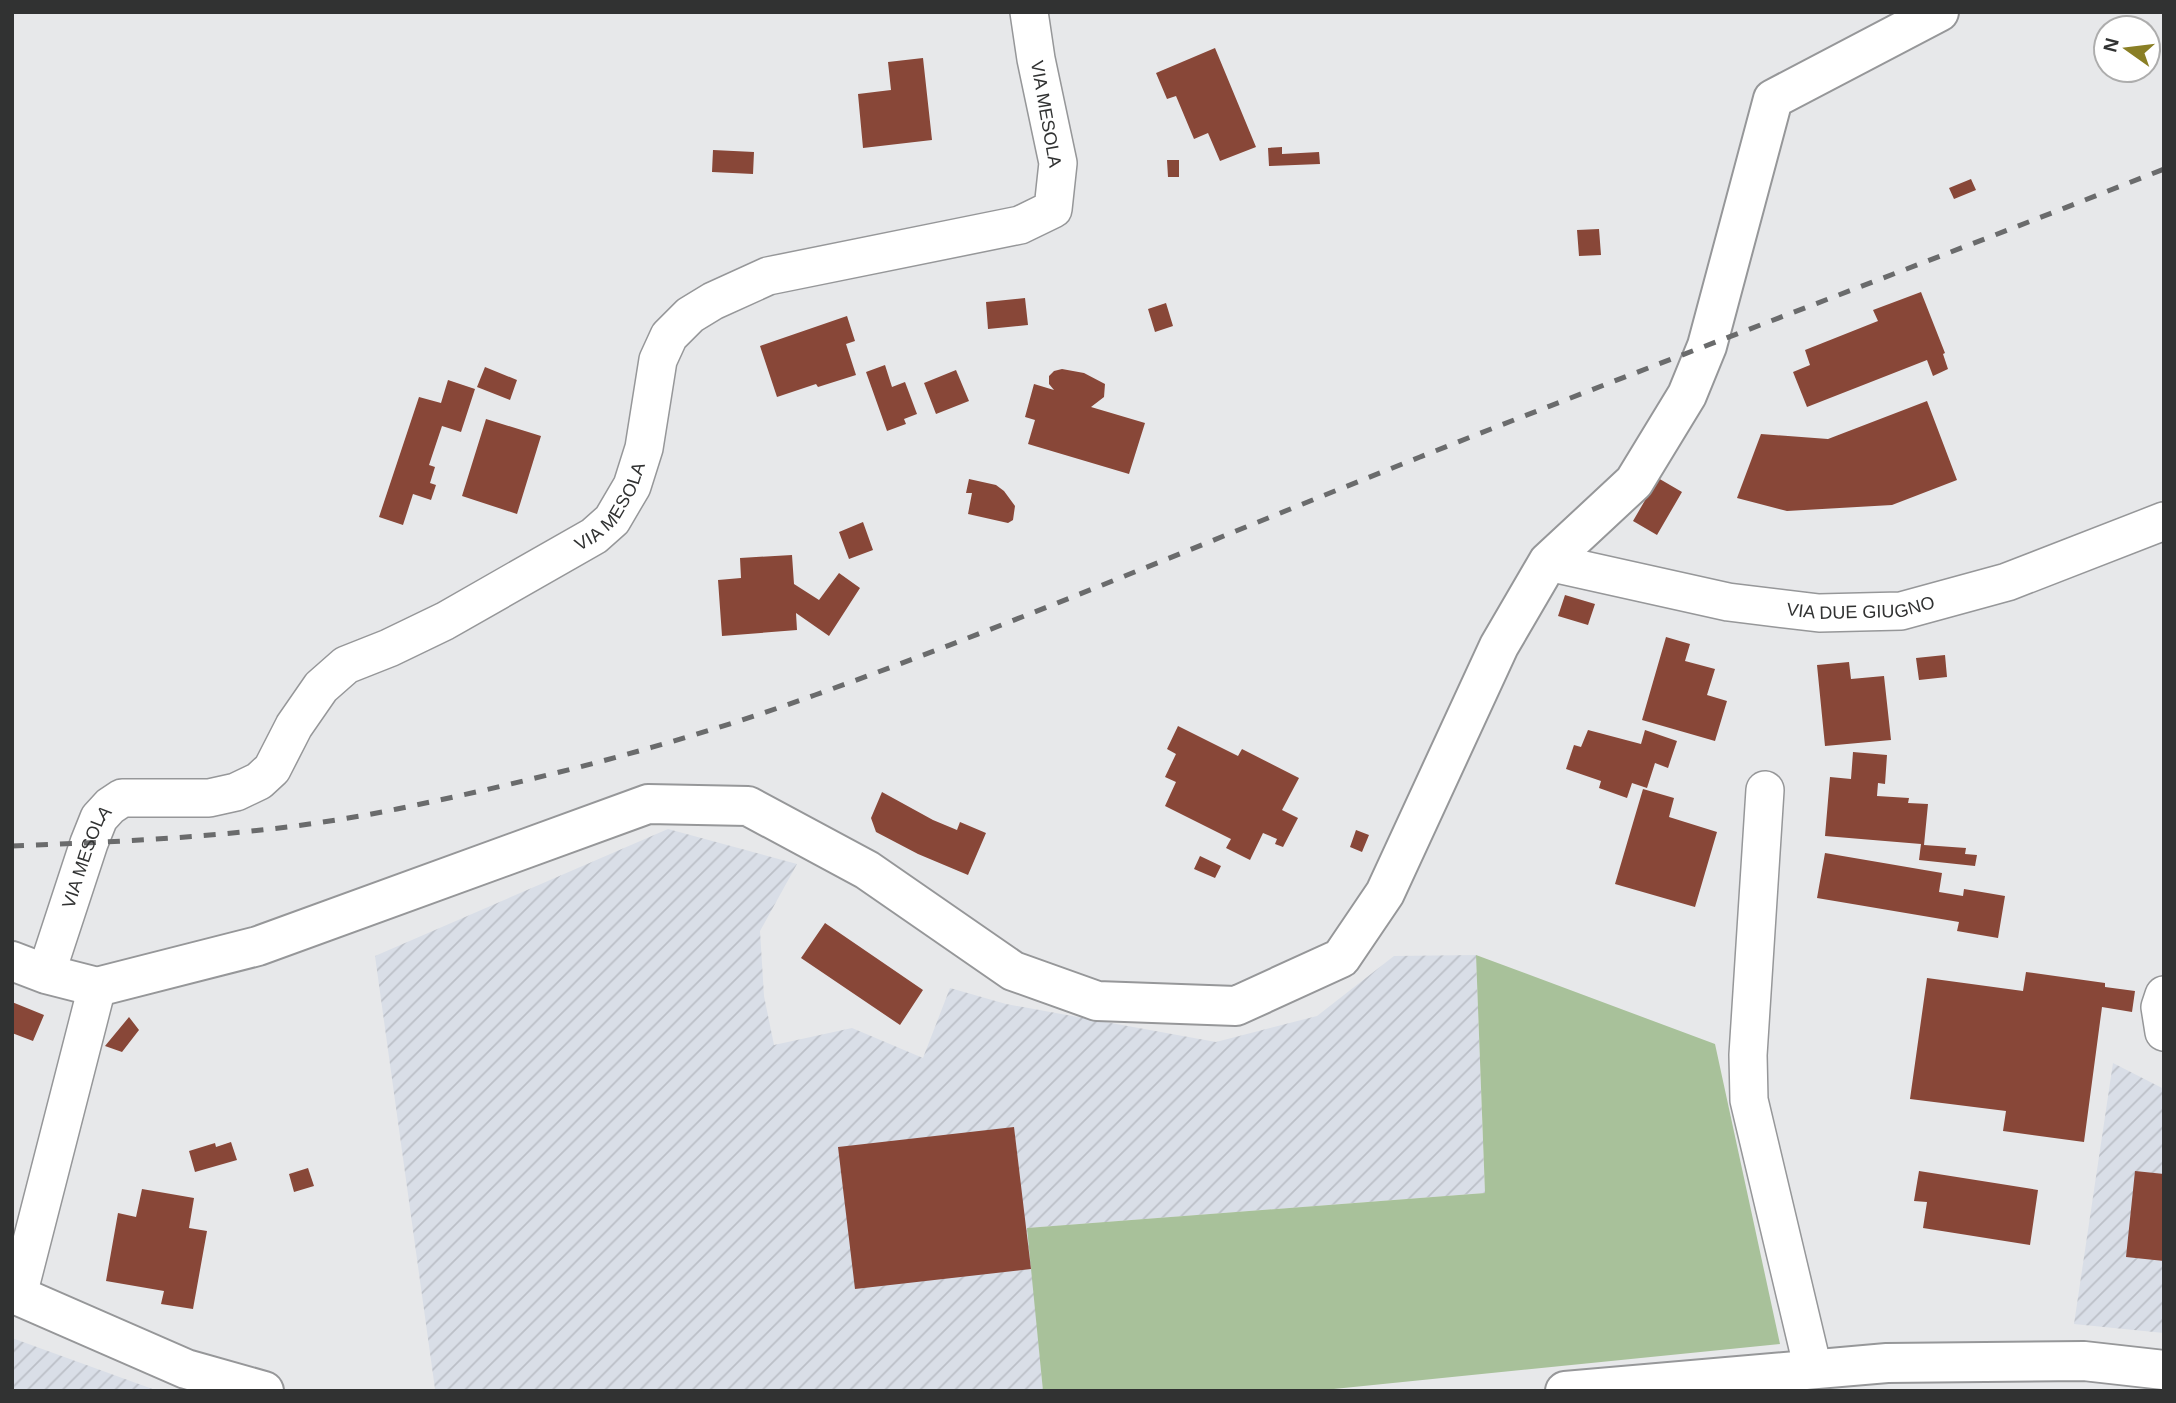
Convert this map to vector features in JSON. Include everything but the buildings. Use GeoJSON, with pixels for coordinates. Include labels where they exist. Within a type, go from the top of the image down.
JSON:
{"type":"FeatureCollection","features":[{"type":"Feature","properties":{"kind":"street","name":"VIA MESOLA"},"geometry":{"type":"LineString","coordinates":[[29,967],[99,818],[110,806],[122,797],[209,799],[236,792],[259,781],[272,769],[295,726],[321,687],[346,665],[445,621],[594,536],[612,520],[632,486],[644,448],[658,360],[669,336],[690,315],[713,301],[768,276],[1020,225],[1054,209],[1058,163],[1029,12]]}},
{"type":"Feature","properties":{"kind":"street"},"geometry":{"type":"LineString","coordinates":[[29,967],[97,986],[258,946],[648,804],[748,806],[867,870],[1013,971],[1097,1001],[1236,1006],[1341,958],[1385,894],[1499,646],[1548,562],[1633,482],[1687,395],[1707,346],[1773,99],[1938,12]]}},
{"type":"Feature","properties":{"kind":"street","name":"VIA DUE GIUGNO"},"geometry":{"type":"LineString","coordinates":[[1548,562],[1728,602],[1819,613],[1901,611],[2007,582],[2164,521]]}},
{"type":"Feature","properties":{"kind":"street"},"geometry":{"type":"LineString","coordinates":[[1765,790],[1748,1055],[1749,1100],[1813,1369]]}},
{"type":"Feature","properties":{"kind":"street"},"geometry":{"type":"LineString","coordinates":[[97,986],[15,1294],[186,1368],[264,1391]]}},
{"type":"Feature","properties":{"kind":"street"},"geometry":{"type":"LineString","coordinates":[[2164,995],[2160,1007],[2164,1032]]}},
{"type":"Feature","properties":{"kind":"street"},"geometry":{"type":"LineString","coordinates":[[1565,1391],[1887,1363],[2084,1361],[2164,1370]]}},
{"type":"Feature","properties":{"kind":"shaded area"},"geometry":{"type":"Polygon","coordinates":[[[668,829],[797,864],[760,931],[764,996],[774,1045],[852,1028],[923,1058],[950,988],[1006,1004],[1216,1042],[1317,1016],[1394,956],[1476,955],[1485,1193],[1028,1228],[1043,1391],[435,1389],[375,956],[668,829]]]}},
{"type":"Feature","properties":{"kind":"shaded area"},"geometry":{"type":"Polygon","coordinates":[[[2113,1063],[2164,1089],[2164,1333],[2074,1324],[2113,1063]]]}},
{"type":"Feature","properties":{"kind":"shaded area"},"geometry":{"type":"Polygon","coordinates":[[[12,1338],[158,1391],[12,1391],[12,1338]]]}},
{"type":"Feature","properties":{"kind":"green space"},"geometry":{"type":"Polygon","coordinates":[[[1476,955],[1715,1044],[1780,1344],[1314,1391],[1043,1391],[1027,1228],[1485,1193],[1476,955]]]}},
{"type":"Feature","properties":{"kind":"railway"},"geometry":{"type":"LineString","coordinates":[[12,846],[206,835],[350,818],[555,773],[764,713],[967,638],[1344,487],[2164,169]]}}]}
